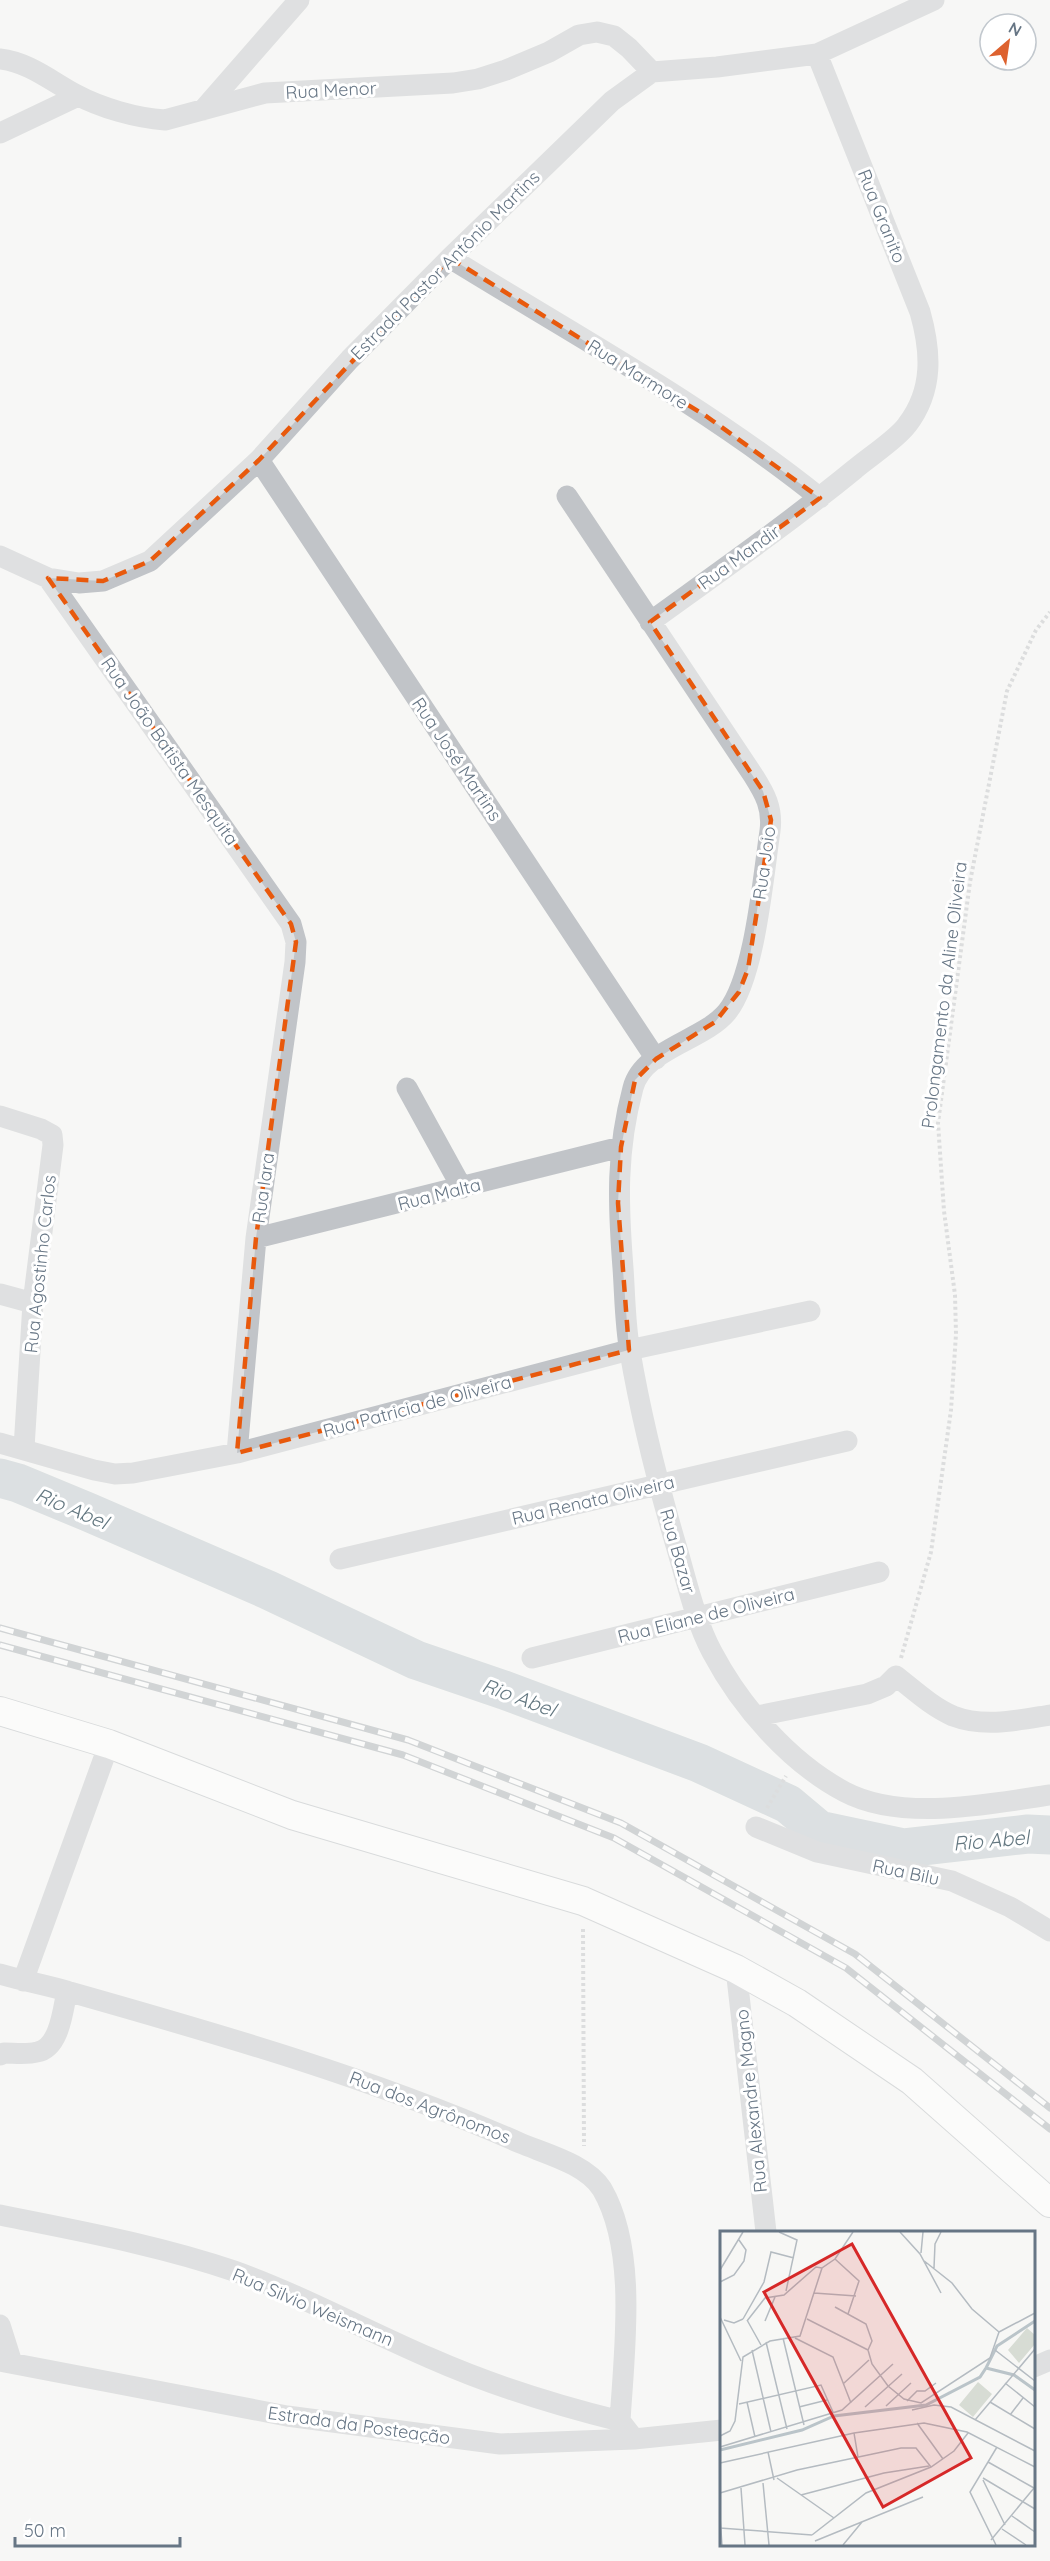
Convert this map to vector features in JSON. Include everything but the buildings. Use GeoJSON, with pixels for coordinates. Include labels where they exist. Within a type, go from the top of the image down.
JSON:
{"type":"FeatureCollection","features":[{"type":"Feature","properties":{"kind":"main road"},"geometry":{"type":"LineString","coordinates":[[0,1711],[109,1744],[292,1815],[583,1901],[736,1969],[798,2003],[912,2081],[1050,2203]]}},
{"type":"Feature","properties":{"kind":"street"},"geometry":{"type":"LineString","coordinates":[[203,110],[299,0]]}},
{"type":"Feature","properties":{"kind":"street"},"geometry":{"type":"LineString","coordinates":[[652,72],[717,67],[817,54],[934,0]]}},
{"type":"Feature","properties":{"kind":"street","name":"Rua Menor"},"geometry":{"type":"LineString","coordinates":[[0,59],[19,63],[78,96],[148,119],[173,118],[265,93],[453,83],[478,79],[528,62],[579,35],[597,32],[614,36],[652,72]]}},
{"type":"Feature","properties":{"kind":"street","name":"Rua Granito"},"geometry":{"type":"LineString","coordinates":[[817,54],[921,312],[929,345],[930,367],[926,381]]}},
{"type":"Feature","properties":{"kind":"street","name":"Estrada Pastor Antônio Martins"},"geometry":{"type":"LineString","coordinates":[[0,556],[48,578],[79,583],[103,581],[150,561],[259,460],[350,359],[450,258],[612,101],[652,72]]}},
{"type":"Feature","properties":{"kind":"street"},"geometry":{"type":"LineString","coordinates":[[0,133],[78,96]]}},
{"type":"Feature","properties":{"kind":"street","name":"Rua Marmore"},"geometry":{"type":"LineString","coordinates":[[450,258],[706,416],[771,459],[820,498]]}},
{"type":"Feature","properties":{"kind":"street","name":"Rua Mandir"},"geometry":{"type":"LineString","coordinates":[[650,622],[820,498],[907,426],[926,381]]}},
{"type":"Feature","properties":{"kind":"street","name":"Rua José Martins"},"geometry":{"type":"LineString","coordinates":[[259,460],[656,1059]]}},
{"type":"Feature","properties":{"kind":"street"},"geometry":{"type":"LineString","coordinates":[[567,496],[650,622]]}},
{"type":"Feature","properties":{"kind":"street","name":"Rua João Batista Mesquita"},"geometry":{"type":"LineString","coordinates":[[48,578],[291,924]]}},
{"type":"Feature","properties":{"kind":"street","name":"Rua Joio"},"geometry":{"type":"LineString","coordinates":[[650,622],[768,799],[771,820],[748,969],[739,992],[726,1013],[715,1022],[656,1059]]}},
{"type":"Feature","properties":{"kind":"street","name":"Rua Iara"},"geometry":{"type":"LineString","coordinates":[[237,1453],[256,1238],[295,963],[296,942],[291,924]]}},
{"type":"Feature","properties":{"kind":"street","name":"Rua Bazar"},"geometry":{"type":"LineString","coordinates":[[656,1059],[642,1069],[635,1080],[621,1147],[618,1203],[629,1350],[659,1485],[698,1617],[712,1652],[733,1686],[786,1749],[814,1772],[846,1792],[871,1802],[900,1807],[986,1804],[1050,1796]]}},
{"type":"Feature","properties":{"kind":"street"},"geometry":{"type":"LineString","coordinates":[[407,1088],[462,1188]]}},
{"type":"Feature","properties":{"kind":"street","name":"Rua Agostinho Carlos"},"geometry":{"type":"LineString","coordinates":[[0,1116],[41,1129],[52,1135],[52,1159],[33,1302],[24,1448]]}},
{"type":"Feature","properties":{"kind":"street","name":"Rua Malta"},"geometry":{"type":"LineString","coordinates":[[256,1238],[621,1147]]}},
{"type":"Feature","properties":{"kind":"street"},"geometry":{"type":"LineString","coordinates":[[0,1294],[33,1302]]}},
{"type":"Feature","properties":{"kind":"street","name":"Rua Patricia de Oliveira"},"geometry":{"type":"LineString","coordinates":[[0,1443],[115,1474],[237,1453],[629,1350],[810,1311]]}},
{"type":"Feature","properties":{"kind":"street","name":"Rua Renata Oliveira"},"geometry":{"type":"LineString","coordinates":[[340,1559],[847,1441]]}},
{"type":"Feature","properties":{"kind":"street","name":"Rua Eliane de Oliveira"},"geometry":{"type":"LineString","coordinates":[[532,1658],[879,1572]]}},
{"type":"Feature","properties":{"kind":"street"},"geometry":{"type":"LineString","coordinates":[[757,1716],[867,1694],[886,1686],[896,1676],[942,1710],[955,1716],[1004,1723],[1050,1715]]}},
{"type":"Feature","properties":{"kind":"street"},"geometry":{"type":"LineString","coordinates":[[23,1981],[109,1744]]}},
{"type":"Feature","properties":{"kind":"street","name":"Rua Bilu"},"geometry":{"type":"LineString","coordinates":[[760,1820],[817,1852],[952,1881],[1010,1907],[1050,1931]]}},
{"type":"Feature","properties":{"kind":"street","name":"Rua Alexandre Magno"},"geometry":{"type":"LineString","coordinates":[[736,1969],[766,2231]]}},
{"type":"Feature","properties":{"kind":"street","name":"Rua dos Agrônomos"},"geometry":{"type":"LineString","coordinates":[[0,1974],[67,1991],[335,2071],[458,2115],[584,2171],[601,2188],[608,2204],[616,2225],[624,2272],[626,2318],[620,2421]]}},
{"type":"Feature","properties":{"kind":"street"},"geometry":{"type":"LineString","coordinates":[[0,2055],[38,2052],[47,2048],[59,2026],[67,1991]]}},
{"type":"Feature","properties":{"kind":"street","name":"Rua Silvio Weismann"},"geometry":{"type":"LineString","coordinates":[[0,2215],[131,2241],[226,2269],[482,2379],[567,2408],[620,2421]]}},
{"type":"Feature","properties":{"kind":"street"},"geometry":{"type":"LineString","coordinates":[[0,2325],[6,2362]]}},
{"type":"Feature","properties":{"kind":"street"},"geometry":{"type":"LineString","coordinates":[[1035,2367],[1050,2360]]}},
{"type":"Feature","properties":{"kind":"street","name":"Estrada da Posteação"},"geometry":{"type":"LineString","coordinates":[[6,2362],[287,2416],[500,2444],[634,2439],[720,2430]]}},
{"type":"Feature","properties":{"kind":"street"},"geometry":{"type":"LineString","coordinates":[[620,2421],[634,2439]]}},
{"type":"Feature","properties":{"kind":"path","name":"Prolongamento da Aline Oliveira"},"geometry":{"type":"LineString","coordinates":[[896,1676],[931,1552],[951,1410],[956,1334],[955,1295],[944,1211],[938,1123],[970,882],[1007,691],[1036,630],[1050,612]]}},
{"type":"Feature","properties":{"kind":"path"},"geometry":{"type":"LineString","coordinates":[[760,1820],[783,1782]]}},
{"type":"Feature","properties":{"kind":"path"},"geometry":{"type":"LineString","coordinates":[[583,1901],[584,2171]]}},
{"type":"Feature","properties":{"kind":"highlighted area"},"geometry":{"type":"Polygon","coordinates":[[[450,258],[706,416],[820,498],[650,622],[763,791],[771,820],[748,969],[739,992],[715,1022],[656,1059],[635,1080],[621,1147],[618,1203],[629,1350],[237,1453],[256,1238],[296,942],[291,924],[48,578],[103,581],[150,561],[259,460],[450,258]]]}},
{"type":"Feature","properties":{"kind":"waterway","name":"Rio Abel"},"geometry":{"type":"LineString","coordinates":[[0,1478],[18,1483],[88,1512],[268,1590],[416,1660],[504,1690],[699,1763],[788,1804],[819,1830],[904,1848],[1028,1834],[1050,1835]]}},
{"type":"Feature","properties":{"kind":"railway"},"geometry":{"type":"LineString","coordinates":[[0,1628],[408,1740],[621,1823],[855,1954],[1050,2108]]}},
{"type":"Feature","properties":{"kind":"railway"},"geometry":{"type":"LineString","coordinates":[[0,1645],[403,1755],[614,1838],[846,1968],[1050,2129]]}}]}
